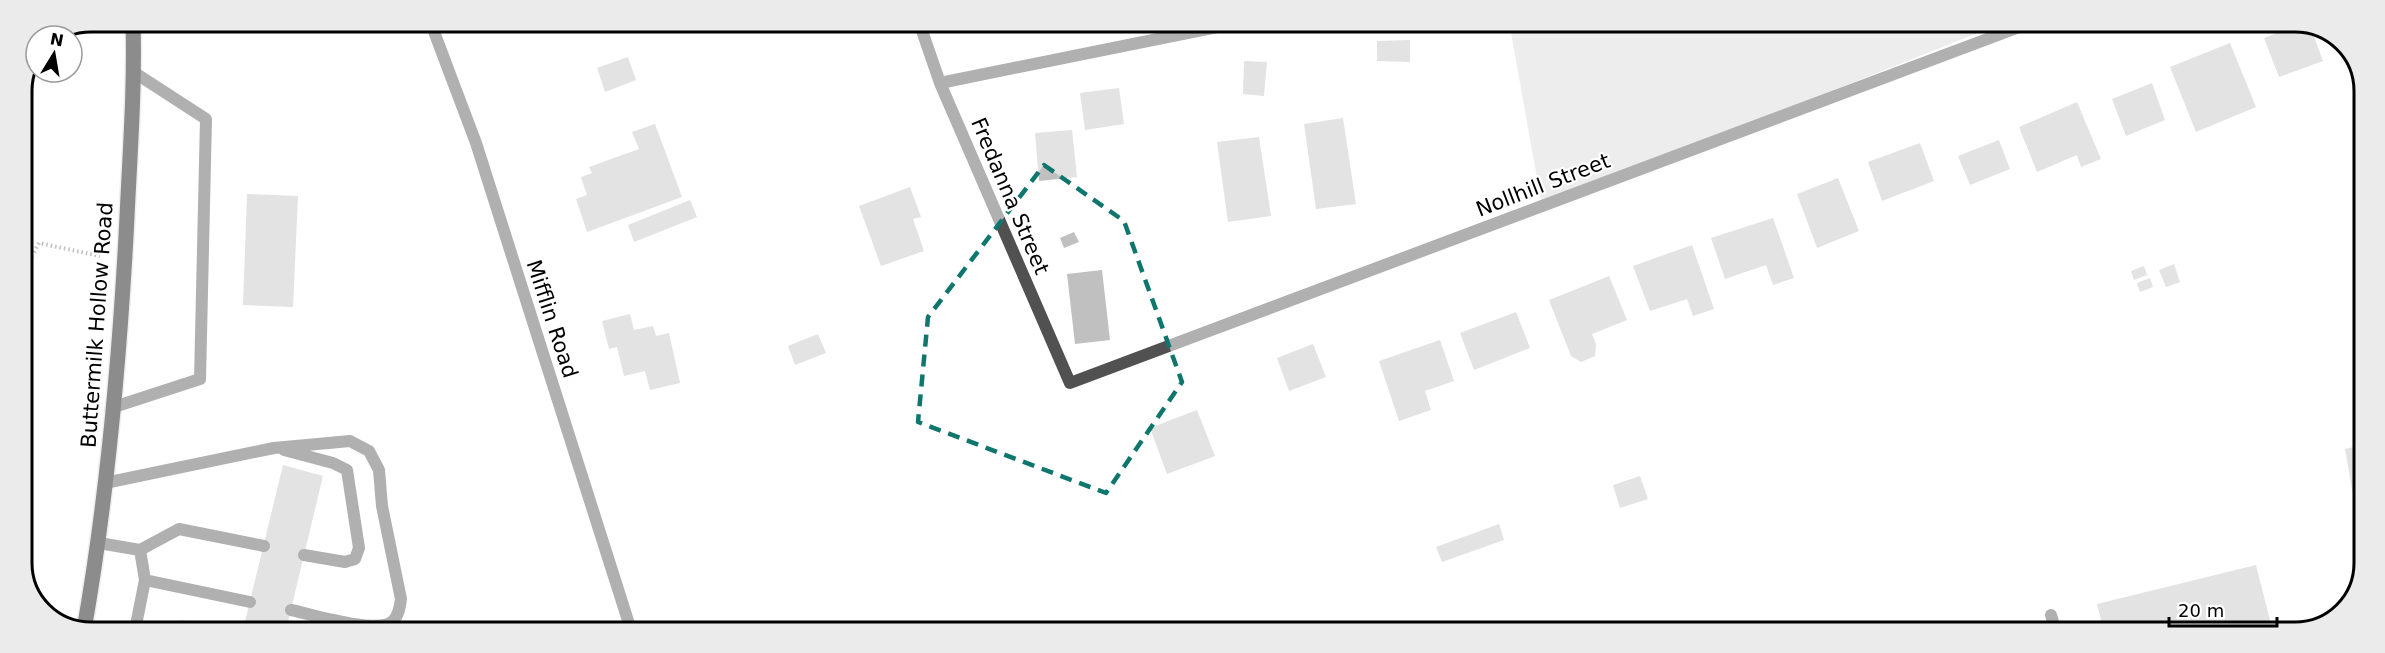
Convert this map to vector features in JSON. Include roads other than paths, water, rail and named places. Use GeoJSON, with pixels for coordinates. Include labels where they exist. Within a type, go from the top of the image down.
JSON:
{"type":"FeatureCollection","features":[{"type":"Feature","properties":{"kind":"main road","name":"Buttermilk Hollow Road"},"geometry":{"type":"LineString","coordinates":[[85,621],[99,543],[120,345],[133,32]]}},
{"type":"Feature","properties":{"kind":"street","name":"Mifflin Road"},"geometry":{"type":"LineString","coordinates":[[434,32],[476,143],[628,622]]}},
{"type":"Feature","properties":{"kind":"street","name":"Fredanna Street"},"geometry":{"type":"LineString","coordinates":[[922,32],[940,82],[1070,383]]}},
{"type":"Feature","properties":{"kind":"street"},"geometry":{"type":"LineString","coordinates":[[940,82],[1192,32]]}},
{"type":"Feature","properties":{"kind":"street","name":"Nollhill Street"},"geometry":{"type":"LineString","coordinates":[[1070,383],[2006,32]]}},
{"type":"Feature","properties":{"kind":"street"},"geometry":{"type":"LineString","coordinates":[[114,407],[200,379],[206,119],[132,71]]}},
{"type":"Feature","properties":{"kind":"street"},"geometry":{"type":"LineString","coordinates":[[105,483],[274,448],[351,441],[369,451],[379,470],[382,507],[401,599],[399,611],[391,622]]}},
{"type":"Feature","properties":{"kind":"street"},"geometry":{"type":"LineString","coordinates":[[274,448],[333,463],[347,470],[359,548],[355,558],[345,562],[304,555]]}},
{"type":"Feature","properties":{"kind":"street"},"geometry":{"type":"LineString","coordinates":[[99,543],[140,550],[179,529],[264,546]]}},
{"type":"Feature","properties":{"kind":"street"},"geometry":{"type":"LineString","coordinates":[[137,622],[145,580],[140,550]]}},
{"type":"Feature","properties":{"kind":"street"},"geometry":{"type":"LineString","coordinates":[[145,580],[250,602]]}},
{"type":"Feature","properties":{"kind":"street"},"geometry":{"type":"LineString","coordinates":[[291,610],[350,622]]}},
{"type":"Feature","properties":{"kind":"street"},"geometry":{"type":"LineString","coordinates":[[2051,615],[2053,622]]}}]}
